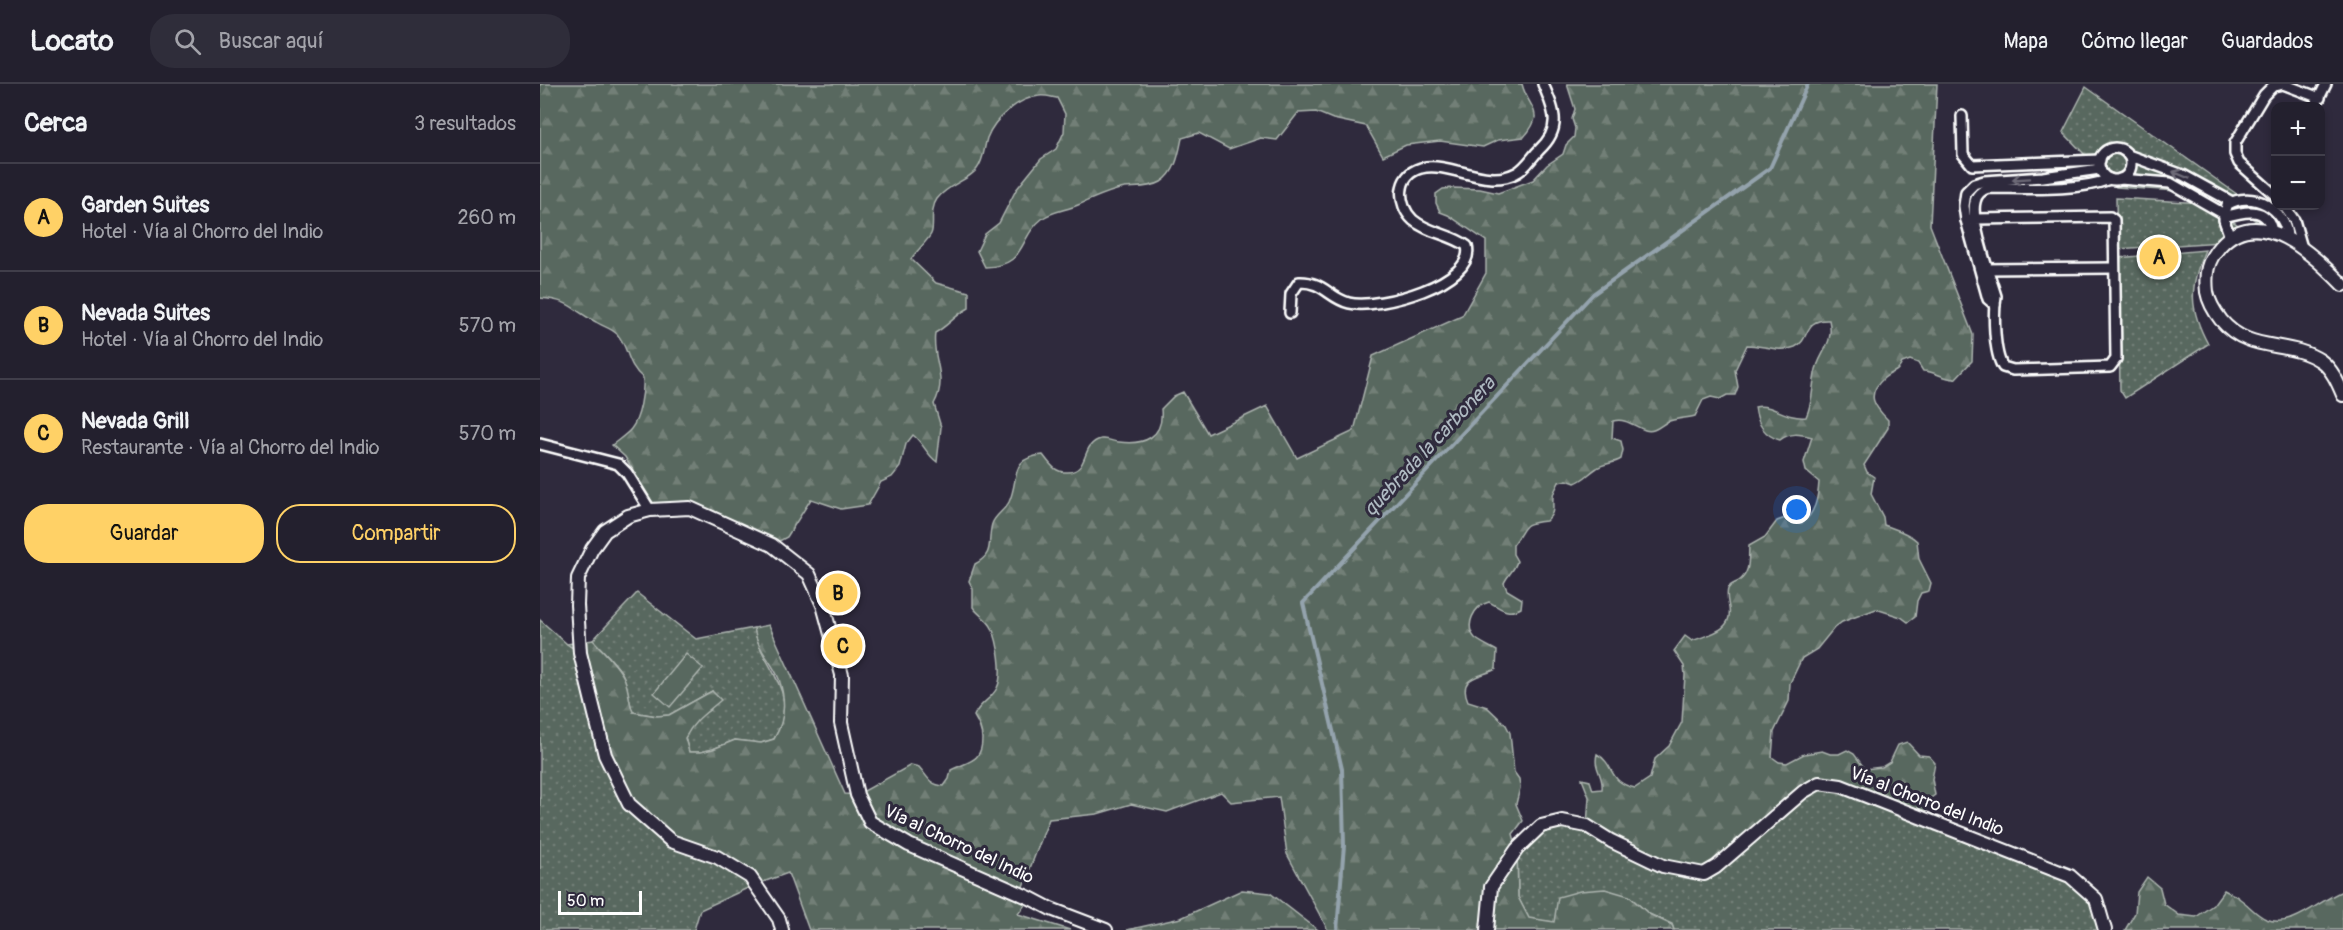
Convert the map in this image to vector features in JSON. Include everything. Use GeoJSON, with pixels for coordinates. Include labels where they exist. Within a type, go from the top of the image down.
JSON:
{"type":"FeatureCollection","features":[{"type":"Feature","properties":{"kind":"street"},"geometry":{"type":"LineString","coordinates":[[1290,313],[1291,294],[1299,282],[1317,284],[1350,303],[1381,303],[1402,299],[1450,276],[1463,267],[1469,253],[1467,246],[1459,240],[1430,230],[1410,217],[1400,197],[1404,182],[1408,175],[1422,168],[1437,168],[1481,177],[1517,173],[1552,134],[1554,112],[1543,84]]}},
{"type":"Feature","properties":{"kind":"street"},"geometry":{"type":"LineString","coordinates":[[2271,192],[2239,163],[2235,148],[2251,115],[2272,85],[2283,84],[2317,102],[2326,84]]}},
{"type":"Feature","properties":{"kind":"street"},"geometry":{"type":"LineString","coordinates":[[1962,116],[1962,154],[1972,165],[2100,164],[2115,179]]}},
{"type":"Feature","properties":{"kind":"street"},"geometry":{"type":"LineString","coordinates":[[2100,164],[2106,151],[2115,148],[2183,175],[2232,202]]}},
{"type":"Feature","properties":{"kind":"street"},"geometry":{"type":"LineString","coordinates":[[2115,179],[2130,169],[2128,154]]}},
{"type":"Feature","properties":{"kind":"street"},"geometry":{"type":"LineString","coordinates":[[1970,220],[2110,217],[2114,220],[2116,359],[2110,367],[2013,370],[2003,367],[1997,353],[1995,305],[1988,299],[1984,269],[1964,206],[1966,192],[1974,184],[1984,181],[2043,177],[2100,164]]}},
{"type":"Feature","properties":{"kind":"street"},"geometry":{"type":"LineString","coordinates":[[2043,177],[2045,188]]}},
{"type":"Feature","properties":{"kind":"street"},"geometry":{"type":"LineString","coordinates":[[1970,220],[1975,201],[1984,190],[2045,188],[2115,179],[2170,183],[2224,215],[2235,213],[2265,215],[2271,221],[2272,232]]}},
{"type":"Feature","properties":{"kind":"street"},"geometry":{"type":"LineString","coordinates":[[2230,237],[2224,215],[2227,205],[2232,202],[2255,200],[2264,203],[2282,218],[2287,226],[2287,238]]}},
{"type":"Feature","properties":{"kind":"street"},"geometry":{"type":"LineString","coordinates":[[2287,210],[2294,220],[2302,248]]}},
{"type":"Feature","properties":{"kind":"street"},"geometry":{"type":"LineString","coordinates":[[2343,285],[2302,248],[2287,238],[2259,229],[2244,230],[2230,237],[2207,263],[2206,282],[2209,301],[2216,314],[2234,333],[2247,340],[2307,354],[2323,362],[2336,378],[2343,395]]}},
{"type":"Feature","properties":{"kind":"street"},"geometry":{"type":"LineString","coordinates":[[1984,269],[2114,268]]}},
{"type":"Feature","properties":{"kind":"street"},"geometry":{"type":"LineString","coordinates":[[540,444],[618,464],[627,473],[650,510]]}},
{"type":"Feature","properties":{"kind":"street","name":"Vía al Chorro del Indio"},"geometry":{"type":"LineString","coordinates":[[782,930],[780,919],[750,877],[717,857],[670,841],[629,804],[605,755],[580,653],[578,579],[592,549],[605,531],[628,516],[650,510],[690,508],[772,545],[809,574],[823,605],[842,675],[841,723],[857,795],[870,822],[909,844],[1052,909],[1106,930]]}},
{"type":"Feature","properties":{"kind":"street","name":"Vía al Chorro del Indio"},"geometry":{"type":"LineString","coordinates":[[1487,930],[1491,886],[1518,849],[1541,826],[1562,821],[1587,826],[1611,841],[1663,866],[1704,874],[1716,867],[1803,792],[1819,783],[1841,786],[2070,876],[2096,899],[2105,930]]}},
{"type":"Feature","properties":{"kind":"green space"},"geometry":{"type":"Polygon","coordinates":[[[540,84],[1522,84],[1535,115],[1531,128],[1524,137],[1498,140],[1483,147],[1440,141],[1406,145],[1383,156],[1366,126],[1333,119],[1316,112],[1298,113],[1277,140],[1261,138],[1229,149],[1199,133],[1182,138],[1173,168],[1161,182],[1112,191],[1047,216],[1035,226],[1020,250],[1009,262],[985,267],[977,251],[985,234],[999,223],[1016,190],[1041,159],[1056,149],[1064,132],[1065,114],[1057,98],[1041,96],[1015,105],[990,131],[977,169],[937,199],[933,208],[931,234],[911,259],[936,283],[969,292],[969,308],[935,333],[934,343],[940,385],[934,404],[941,427],[937,462],[913,435],[906,444],[900,467],[892,477],[881,482],[868,505],[841,509],[811,499],[787,537],[772,545],[690,508],[656,508],[625,457],[612,445],[631,429],[637,418],[641,405],[643,378],[633,367],[624,344],[615,332],[565,303],[540,298],[540,84]]]}},
{"type":"Feature","properties":{"kind":"green space"},"geometry":{"type":"Polygon","coordinates":[[[1567,84],[1937,84],[1930,225],[1973,335],[1972,361],[1955,379],[1923,371],[1918,363],[1910,360],[1902,363],[1896,371],[1884,378],[1873,395],[1879,410],[1888,420],[1888,428],[1864,465],[1867,472],[1874,477],[1871,494],[1883,517],[1884,525],[1906,533],[1917,541],[1919,559],[1931,583],[1929,591],[1921,593],[1917,601],[1915,617],[1908,622],[1901,617],[1876,609],[1842,622],[1817,649],[1802,658],[1790,683],[1789,701],[1774,732],[1772,757],[1779,762],[1787,763],[1804,754],[1822,751],[1839,754],[1847,750],[1854,754],[1865,769],[1882,767],[1890,762],[1898,745],[1907,742],[1919,755],[1929,756],[1935,763],[1932,779],[1935,795],[1928,800],[1926,811],[1841,786],[1819,783],[1716,867],[1682,870],[1587,826],[1589,797],[1582,779],[1590,781],[1593,790],[1602,789],[1602,780],[1596,764],[1597,754],[1607,763],[1616,778],[1626,785],[1635,788],[1650,778],[1655,759],[1669,746],[1682,722],[1684,666],[1674,651],[1685,636],[1692,641],[1718,631],[1727,622],[1729,616],[1728,589],[1745,574],[1749,546],[1765,537],[1777,521],[1785,518],[1793,523],[1802,523],[1813,510],[1817,500],[1819,482],[1806,471],[1804,462],[1812,437],[1795,434],[1780,440],[1774,438],[1762,428],[1755,407],[1767,407],[1791,416],[1806,417],[1817,367],[1830,336],[1829,320],[1815,323],[1800,344],[1789,349],[1747,345],[1735,370],[1738,387],[1735,395],[1703,400],[1695,416],[1667,422],[1651,431],[1626,421],[1613,421],[1612,438],[1621,441],[1623,450],[1621,459],[1600,466],[1575,483],[1567,480],[1559,482],[1554,493],[1553,510],[1549,518],[1525,527],[1513,545],[1513,554],[1517,561],[1504,583],[1507,590],[1522,599],[1521,608],[1508,611],[1489,602],[1479,607],[1472,617],[1470,627],[1475,638],[1497,651],[1496,669],[1468,682],[1465,693],[1468,701],[1487,707],[1506,725],[1510,733],[1514,772],[1519,779],[1520,788],[1516,804],[1523,821],[1513,834],[1517,849],[1518,897],[1529,918],[1554,922],[1558,897],[1580,891],[1605,889],[1629,896],[1649,914],[1672,925],[1674,930],[1328,930],[1287,854],[1279,797],[1231,802],[1221,792],[1167,812],[1131,804],[1097,814],[1049,819],[1022,889],[1030,898],[1018,914],[1070,930],[809,930],[788,873],[752,886],[750,877],[671,841],[629,804],[605,755],[580,653],[567,644],[593,640],[612,660],[624,678],[633,712],[657,716],[669,715],[712,691],[721,700],[696,721],[685,738],[689,752],[701,752],[735,740],[761,743],[774,739],[778,732],[782,718],[783,695],[776,672],[758,643],[754,628],[769,625],[845,794],[857,795],[911,765],[919,767],[932,782],[944,786],[951,770],[973,760],[980,752],[981,733],[974,716],[997,688],[999,682],[999,658],[994,634],[988,622],[973,607],[973,589],[969,581],[975,564],[988,552],[992,524],[1009,502],[1017,471],[1024,460],[1043,455],[1056,469],[1068,472],[1079,467],[1090,446],[1101,439],[1128,443],[1144,441],[1156,433],[1161,419],[1161,409],[1174,396],[1183,392],[1208,434],[1267,406],[1297,458],[1354,431],[1373,356],[1462,316],[1486,273],[1486,241],[1440,212],[1436,203],[1436,194],[1443,189],[1453,188],[1480,189],[1498,193],[1533,180],[1547,165],[1563,154],[1566,145],[1574,137],[1575,128],[1572,119],[1575,109],[1567,84]]]}},
{"type":"Feature","properties":{"kind":"green space"},"geometry":{"type":"Polygon","coordinates":[[[2086,87],[2272,219],[2258,222],[2209,193],[2116,187],[2063,132],[2086,87]]]}},
{"type":"Feature","properties":{"kind":"green space"},"geometry":{"type":"Polygon","coordinates":[[[2116,198],[2204,203],[2243,228],[2221,242],[2117,249],[2116,198]]]}},
{"type":"Feature","properties":{"kind":"green space"},"geometry":{"type":"Polygon","coordinates":[[[2205,250],[2196,275],[2193,298],[2197,320],[2208,344],[2125,398],[2120,390],[2118,258],[2205,250]]]}},
{"type":"Feature","properties":{"kind":"green space"},"geometry":{"type":"Polygon","coordinates":[[[637,593],[696,639],[754,628],[758,642],[782,693],[784,707],[782,722],[774,739],[761,743],[735,740],[713,749],[689,752],[685,738],[695,721],[711,709],[712,691],[669,715],[657,716],[633,712],[622,673],[593,640],[637,593]]]}},
{"type":"Feature","properties":{"kind":"green space"},"geometry":{"type":"Polygon","coordinates":[[[540,620],[580,653],[717,857],[752,886],[700,910],[694,930],[540,930],[540,620]]]}},
{"type":"Feature","properties":{"kind":"green space"},"geometry":{"type":"Polygon","coordinates":[[[686,654],[703,668],[670,707],[654,693],[686,654]]]}},
{"type":"Feature","properties":{"kind":"green space"},"geometry":{"type":"Polygon","coordinates":[[[1819,783],[2070,876],[2096,899],[2105,930],[1674,930],[1672,924],[1649,914],[1629,896],[1554,922],[1529,919],[1518,897],[1517,849],[1541,826],[1587,826],[1819,783]]]}},
{"type":"Feature","properties":{"kind":"green space"},"geometry":{"type":"Polygon","coordinates":[[[2147,877],[2160,888],[2164,904],[2179,915],[2196,917],[2213,905],[2224,890],[2262,917],[2276,921],[2296,917],[2343,891],[2343,930],[2125,930],[2135,913],[2137,892],[2147,877]]]}},
{"type":"Feature","properties":{"kind":"green space"},"geometry":{"type":"Polygon","coordinates":[[[1242,890],[1270,893],[1318,930],[1127,930],[1181,918],[1242,890]]]}},
{"type":"Feature","properties":{"kind":"waterway","name":"quebrada la carbonera"},"geometry":{"type":"LineString","coordinates":[[1337,930],[1344,845],[1342,769],[1303,603],[1593,294],[1770,168],[1808,84]]}},
{"type":"Feature","properties":{"kind":"place","name":"Garden Suites"},"geometry":{"type":"Point","coordinates":[2159,257]}},
{"type":"Feature","properties":{"kind":"place","name":"Nevada Suites"},"geometry":{"type":"Point","coordinates":[838,593]}},
{"type":"Feature","properties":{"kind":"place","name":"Nevada Grill"},"geometry":{"type":"Point","coordinates":[843,646]}}]}
